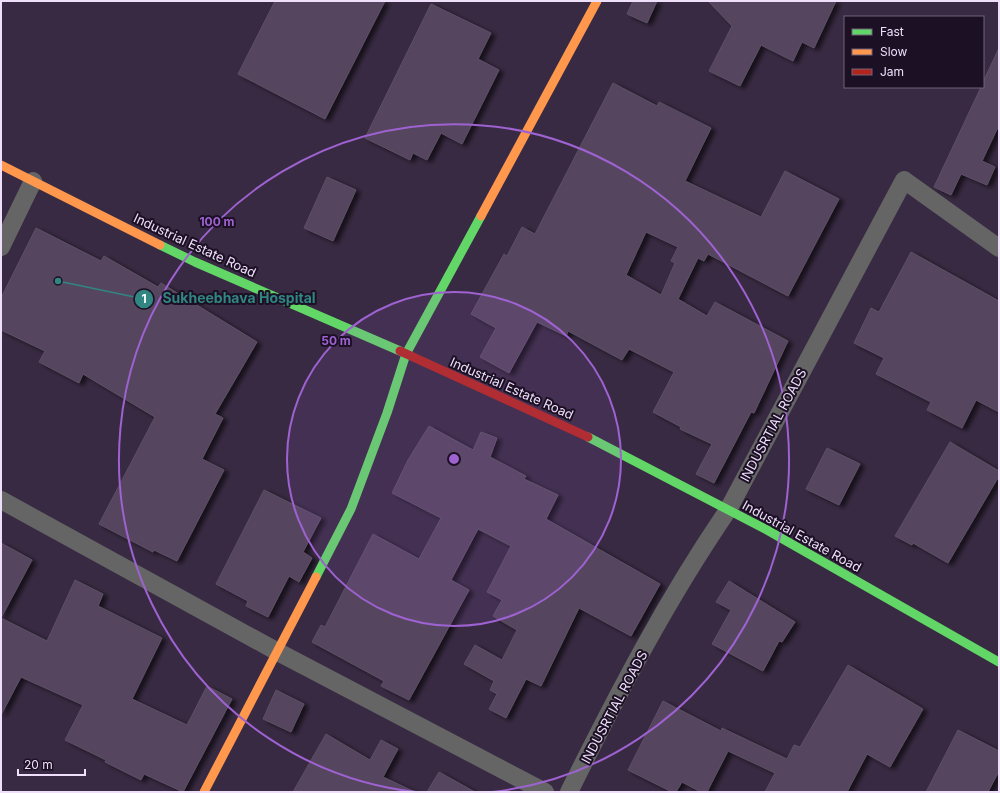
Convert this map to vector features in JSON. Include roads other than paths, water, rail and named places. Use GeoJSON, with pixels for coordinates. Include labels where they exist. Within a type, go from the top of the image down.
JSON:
{"type":"FeatureCollection","features":[{"type":"Feature","properties":{"kind":"main road"},"geometry":{"type":"LineString","coordinates":[[204,792],[351,509],[388,413],[406,354],[597,1]]}},
{"type":"Feature","properties":{"kind":"main road","name":"Industrial Estate Road"},"geometry":{"type":"LineString","coordinates":[[1,165],[195,262],[406,354],[577,431],[767,530],[999,662]]}},
{"type":"Feature","properties":{"kind":"street","name":"INDUSRTIAL ROADS"},"geometry":{"type":"LineString","coordinates":[[569,792],[599,732],[673,596],[705,543],[728,510],[904,180],[999,248]]}},
{"type":"Feature","properties":{"kind":"street"},"geometry":{"type":"LineString","coordinates":[[1,247],[33,181]]}},
{"type":"Feature","properties":{"kind":"street"},"geometry":{"type":"LineString","coordinates":[[1,500],[278,652],[545,792]]}},
{"type":"Feature","properties":{"kind":"place","name":"Sukheebhava Hospital"},"geometry":{"type":"Point","coordinates":[58,281]}}]}
